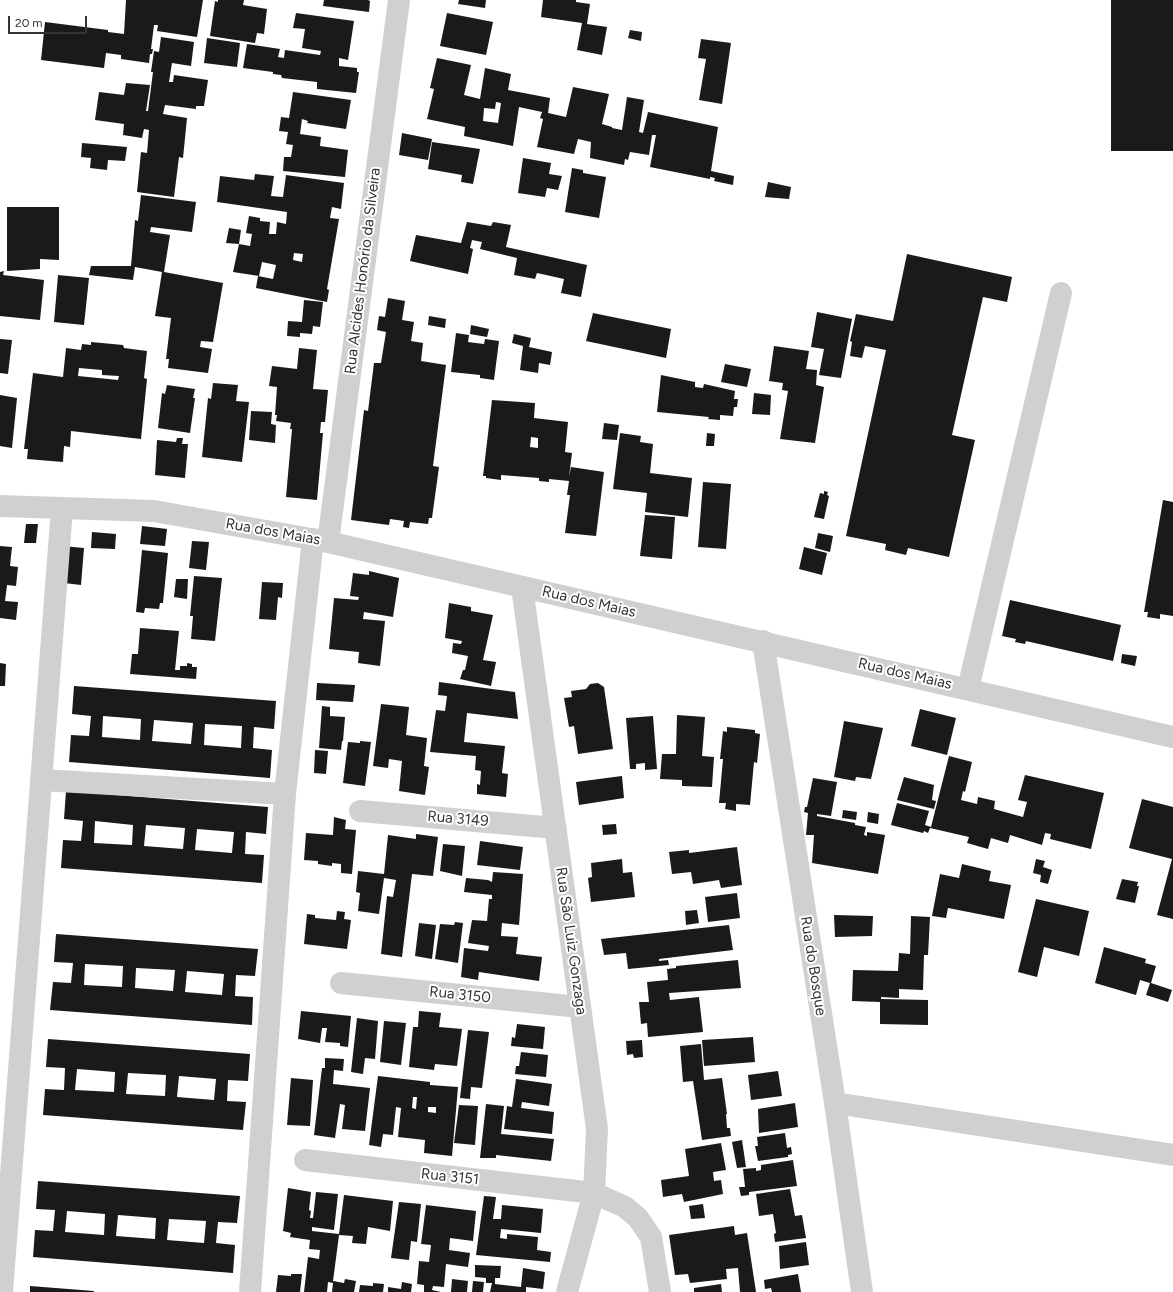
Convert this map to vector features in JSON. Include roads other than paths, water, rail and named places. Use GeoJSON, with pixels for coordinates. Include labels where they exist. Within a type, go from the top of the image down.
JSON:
{"type":"FeatureCollection","features":[{"type":"Feature","properties":{"kind":"street","name":"Rua Alcides Honório da Silveira"},"geometry":{"type":"LineString","coordinates":[[250,1292],[285,794],[399,0]]}},
{"type":"Feature","properties":{"kind":"street"},"geometry":{"type":"LineString","coordinates":[[968,689],[1061,293]]}},
{"type":"Feature","properties":{"kind":"street","name":"Rua dos Maias"},"geometry":{"type":"LineString","coordinates":[[0,506],[154,511],[321,540],[1173,737]]}},
{"type":"Feature","properties":{"kind":"street"},"geometry":{"type":"LineString","coordinates":[[2,1292],[62,508]]}},
{"type":"Feature","properties":{"kind":"street","name":"Rua São Luiz Gonzaga"},"geometry":{"type":"LineString","coordinates":[[522,587],[596,1129],[594,1193],[567,1292]]}},
{"type":"Feature","properties":{"kind":"street","name":"Rua do Bosque"},"geometry":{"type":"LineString","coordinates":[[763,641],[835,1103],[862,1292]]}},
{"type":"Feature","properties":{"kind":"street"},"geometry":{"type":"LineString","coordinates":[[41,780],[285,794]]}},
{"type":"Feature","properties":{"kind":"street","name":"Rua 3149"},"geometry":{"type":"LineString","coordinates":[[360,811],[556,828]]}},
{"type":"Feature","properties":{"kind":"street","name":"Rua 3150"},"geometry":{"type":"LineString","coordinates":[[341,983],[580,1007]]}},
{"type":"Feature","properties":{"kind":"street"},"geometry":{"type":"LineString","coordinates":[[835,1103],[1173,1154]]}},
{"type":"Feature","properties":{"kind":"street","name":"Rua 3151"},"geometry":{"type":"LineString","coordinates":[[305,1160],[594,1193],[625,1207],[643,1224],[651,1237],[660,1292]]}}]}
